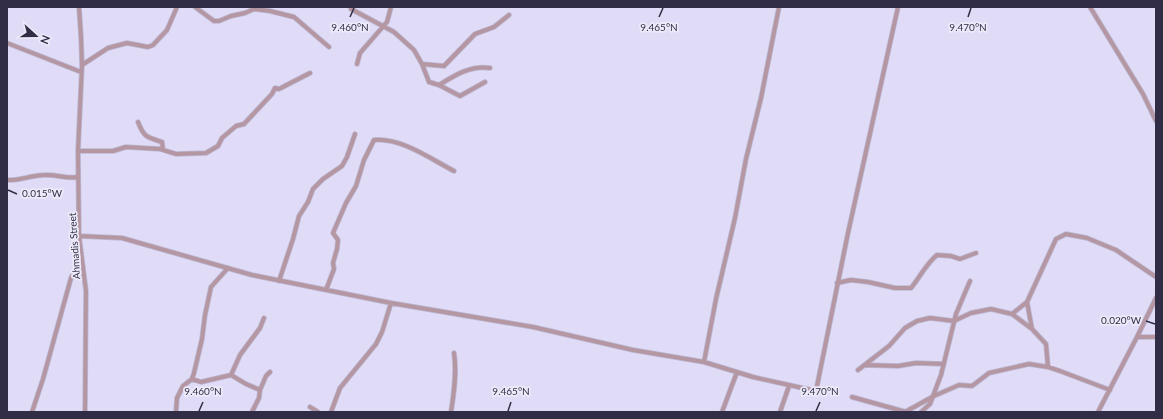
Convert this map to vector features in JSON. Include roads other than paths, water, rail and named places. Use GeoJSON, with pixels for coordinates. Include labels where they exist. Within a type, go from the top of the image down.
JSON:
{"type":"FeatureCollection","features":[{"type":"Feature","properties":{"kind":"street","name":"Ahmadis Street"},"geometry":{"type":"LineString","coordinates":[[79,7],[82,65],[78,177],[79,236],[86,291],[85,412]]}},
{"type":"Feature","properties":{"kind":"street"},"geometry":{"type":"LineString","coordinates":[[82,65],[108,48],[127,43],[148,47],[153,45],[167,30],[176,7]]}},
{"type":"Feature","properties":{"kind":"street"},"geometry":{"type":"LineString","coordinates":[[195,7],[214,21],[219,21],[254,9],[294,17],[329,47]]}},
{"type":"Feature","properties":{"kind":"street"},"geometry":{"type":"LineString","coordinates":[[357,64],[360,53],[387,22],[391,7]]}},
{"type":"Feature","properties":{"kind":"street"},"geometry":{"type":"LineString","coordinates":[[704,362],[716,299],[735,218],[746,159],[761,98],[779,7]]}},
{"type":"Feature","properties":{"kind":"street"},"geometry":{"type":"LineString","coordinates":[[79,236],[122,238],[252,275],[279,281],[391,303],[534,327],[633,350],[704,362],[789,386],[816,391],[837,283],[898,7]]}},
{"type":"Feature","properties":{"kind":"street"},"geometry":{"type":"LineString","coordinates":[[1090,7],[1143,94],[1156,121]]}},
{"type":"Feature","properties":{"kind":"street"},"geometry":{"type":"LineString","coordinates":[[351,10],[394,32],[414,50],[422,64],[429,82],[439,85],[460,96],[485,82]]}},
{"type":"Feature","properties":{"kind":"street"},"geometry":{"type":"LineString","coordinates":[[422,64],[444,66],[475,34],[494,27],[509,15]]}},
{"type":"Feature","properties":{"kind":"street"},"geometry":{"type":"LineString","coordinates":[[7,43],[81,72]]}},
{"type":"Feature","properties":{"kind":"street"},"geometry":{"type":"LineString","coordinates":[[439,85],[463,71],[483,67],[490,68]]}},
{"type":"Feature","properties":{"kind":"street"},"geometry":{"type":"LineString","coordinates":[[78,151],[113,151],[126,147],[163,150],[176,154],[206,153],[218,146],[222,138],[236,126],[244,124],[268,98],[275,88],[280,89],[310,73]]}},
{"type":"Feature","properties":{"kind":"street"},"geometry":{"type":"LineString","coordinates":[[138,122],[143,134],[151,139],[162,142],[163,150]]}},
{"type":"Feature","properties":{"kind":"street"},"geometry":{"type":"LineString","coordinates":[[279,281],[299,216],[308,202],[313,189],[323,179],[342,166],[347,157],[355,134]]}},
{"type":"Feature","properties":{"kind":"street"},"geometry":{"type":"LineString","coordinates":[[326,290],[334,269],[333,263],[337,249],[338,240],[333,233],[335,226],[356,186],[364,160],[374,140],[380,139],[399,144],[427,155],[454,171]]}},
{"type":"Feature","properties":{"kind":"street"},"geometry":{"type":"LineString","coordinates":[[7,180],[14,181],[28,176],[44,175],[70,178],[78,177]]}},
{"type":"Feature","properties":{"kind":"street"},"geometry":{"type":"LineString","coordinates":[[1012,314],[1026,302],[1056,239],[1066,234],[1087,238],[1116,250],[1156,277]]}},
{"type":"Feature","properties":{"kind":"street"},"geometry":{"type":"LineString","coordinates":[[837,283],[851,280],[894,288],[911,288],[920,278],[929,262],[937,255],[951,256],[960,259],[976,253]]}},
{"type":"Feature","properties":{"kind":"street"},"geometry":{"type":"LineString","coordinates":[[32,412],[44,380],[71,278],[76,269],[83,266]]}},
{"type":"Feature","properties":{"kind":"street"},"geometry":{"type":"LineString","coordinates":[[176,412],[177,398],[182,386],[192,379],[202,339],[205,314],[211,287],[228,268]]}},
{"type":"Feature","properties":{"kind":"street"},"geometry":{"type":"LineString","coordinates":[[921,412],[930,404],[934,396],[944,364],[954,321],[970,282]]}},
{"type":"Feature","properties":{"kind":"street"},"geometry":{"type":"LineString","coordinates":[[1098,412],[1138,337],[1156,298]]}},
{"type":"Feature","properties":{"kind":"street"},"geometry":{"type":"LineString","coordinates":[[1026,302],[1032,329]]}},
{"type":"Feature","properties":{"kind":"street"},"geometry":{"type":"LineString","coordinates":[[331,412],[340,388],[376,344],[382,332],[391,303]]}},
{"type":"Feature","properties":{"kind":"street"},"geometry":{"type":"LineString","coordinates":[[858,370],[889,346],[905,328],[918,321],[930,318],[954,321],[971,313],[991,309],[1012,314],[1032,329],[1046,344],[1048,367]]}},
{"type":"Feature","properties":{"kind":"street"},"geometry":{"type":"LineString","coordinates":[[231,375],[240,355],[260,328],[264,318]]}},
{"type":"Feature","properties":{"kind":"street"},"geometry":{"type":"LineString","coordinates":[[1138,337],[1156,337]]}},
{"type":"Feature","properties":{"kind":"street"},"geometry":{"type":"LineString","coordinates":[[451,412],[454,397],[454,353]]}},
{"type":"Feature","properties":{"kind":"street"},"geometry":{"type":"LineString","coordinates":[[864,365],[898,366],[916,363],[944,364]]}},
{"type":"Feature","properties":{"kind":"street"},"geometry":{"type":"LineString","coordinates":[[852,397],[906,412],[934,396],[959,385],[972,386],[989,373],[1029,364],[1048,367],[1110,390]]}},
{"type":"Feature","properties":{"kind":"street"},"geometry":{"type":"LineString","coordinates":[[252,412],[259,398],[260,390],[266,376],[270,372]]}},
{"type":"Feature","properties":{"kind":"street"},"geometry":{"type":"LineString","coordinates":[[722,412],[737,372]]}},
{"type":"Feature","properties":{"kind":"street"},"geometry":{"type":"LineString","coordinates":[[192,379],[201,382],[231,375],[260,390]]}},
{"type":"Feature","properties":{"kind":"street"},"geometry":{"type":"LineString","coordinates":[[780,412],[789,386]]}},
{"type":"Feature","properties":{"kind":"street"},"geometry":{"type":"LineString","coordinates":[[310,407],[318,412]]}}]}
